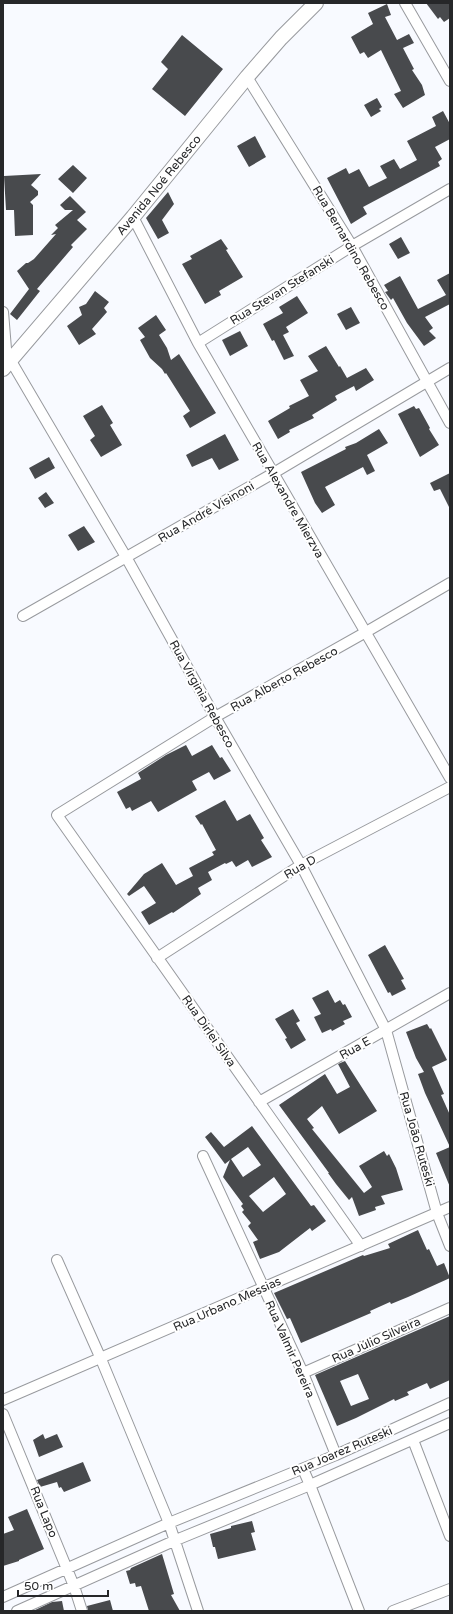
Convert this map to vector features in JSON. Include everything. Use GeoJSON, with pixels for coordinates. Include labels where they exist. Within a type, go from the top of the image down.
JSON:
{"type":"FeatureCollection","features":[{"type":"Feature","properties":{"kind":"main road","name":"Avenida Noé Rebesco"},"geometry":{"type":"LineString","coordinates":[[7,365],[133,217],[247,76],[281,38],[316,3]]}},
{"type":"Feature","properties":{"kind":"street"},"geometry":{"type":"LineString","coordinates":[[405,3],[450,81]]}},
{"type":"Feature","properties":{"kind":"street","name":"Rua Bernardino Rebesco"},"geometry":{"type":"LineString","coordinates":[[247,76],[352,246],[450,423]]}},
{"type":"Feature","properties":{"kind":"street","name":"Rua Stevan Stefanski"},"geometry":{"type":"LineString","coordinates":[[198,343],[352,246],[450,189]]}},
{"type":"Feature","properties":{"kind":"street","name":"Rua Alexandre Mierzva"},"geometry":{"type":"LineString","coordinates":[[133,217],[198,343],[272,474],[366,632],[450,778]]}},
{"type":"Feature","properties":{"kind":"street","name":"Rua Virginia Rebesco"},"geometry":{"type":"LineString","coordinates":[[3,312],[7,365],[126,557],[214,718],[301,864],[386,1030]]}},
{"type":"Feature","properties":{"kind":"street","name":"Rua André Visinoni"},"geometry":{"type":"LineString","coordinates":[[23,616],[272,474],[450,368]]}},
{"type":"Feature","properties":{"kind":"street","name":"Rua Alberto Rebesco"},"geometry":{"type":"LineString","coordinates":[[58,815],[214,718],[450,583]]}},
{"type":"Feature","properties":{"kind":"street","name":"Rua D"},"geometry":{"type":"LineString","coordinates":[[157,958],[301,864],[450,787]]}},
{"type":"Feature","properties":{"kind":"street","name":"Rua Dirlei Silva"},"geometry":{"type":"LineString","coordinates":[[58,815],[157,958],[361,1246]]}},
{"type":"Feature","properties":{"kind":"street","name":"Rua E"},"geometry":{"type":"LineString","coordinates":[[259,1102],[450,993]]}},
{"type":"Feature","properties":{"kind":"street","name":"Rua João Ruteski"},"geometry":{"type":"LineString","coordinates":[[386,1030],[437,1213],[450,1246]]}},
{"type":"Feature","properties":{"kind":"street","name":"Rua Valmir Pereira"},"geometry":{"type":"LineString","coordinates":[[202,1156],[302,1373],[336,1455]]}},
{"type":"Feature","properties":{"kind":"street","name":"Rua Urbano Messias"},"geometry":{"type":"LineString","coordinates":[[3,1400],[101,1359],[450,1207]]}},
{"type":"Feature","properties":{"kind":"street"},"geometry":{"type":"LineString","coordinates":[[57,1260],[101,1359],[176,1540],[198,1611]]}},
{"type":"Feature","properties":{"kind":"street","name":"Rua Júlio Silveira"},"geometry":{"type":"LineString","coordinates":[[302,1373],[450,1308]]}},
{"type":"Feature","properties":{"kind":"street","name":"Rua Joarez Ruteski"},"geometry":{"type":"LineString","coordinates":[[3,1597],[169,1523],[336,1455],[450,1403]]}},
{"type":"Feature","properties":{"kind":"street","name":"Rua Lapo"},"geometry":{"type":"LineString","coordinates":[[3,1414],[67,1568],[82,1611]]}},
{"type":"Feature","properties":{"kind":"street","name":"Rua Joarez Ruteski"},"geometry":{"type":"LineString","coordinates":[[17,1611],[176,1540],[310,1485],[450,1423]]}},
{"type":"Feature","properties":{"kind":"street"},"geometry":{"type":"LineString","coordinates":[[413,1440],[450,1536]]}},
{"type":"Feature","properties":{"kind":"street"},"geometry":{"type":"LineString","coordinates":[[302,1468],[359,1611]]}},
{"type":"Feature","properties":{"kind":"street"},"geometry":{"type":"LineString","coordinates":[[233,1498],[241,1513]]}},
{"type":"Feature","properties":{"kind":"street"},"geometry":{"type":"LineString","coordinates":[[393,1611],[450,1589]]}},
{"type":"Feature","properties":{"kind":"building"},"geometry":{"type":"Polygon","coordinates":[[[426,3],[450,3],[450,18],[444,22],[440,17],[438,19],[426,3]]]}},
{"type":"Feature","properties":{"kind":"building"},"geometry":{"type":"Polygon","coordinates":[[[387,4],[391,15],[385,17],[397,40],[409,34],[414,43],[403,48],[414,69],[412,70],[422,85],[425,95],[403,108],[394,94],[401,91],[381,50],[368,58],[364,52],[360,54],[351,37],[373,24],[368,13],[387,4]]]}},
{"type":"Feature","properties":{"kind":"building"},"geometry":{"type":"Polygon","coordinates":[[[182,35],[223,69],[185,116],[152,89],[168,69],[161,62],[182,35]]]}},
{"type":"Feature","properties":{"kind":"building"},"geometry":{"type":"Polygon","coordinates":[[[377,98],[382,107],[379,109],[381,111],[371,117],[364,105],[377,98]]]}},
{"type":"Feature","properties":{"kind":"building"},"geometry":{"type":"Polygon","coordinates":[[[443,111],[450,124],[450,139],[435,147],[442,159],[438,162],[440,166],[363,207],[367,214],[351,224],[327,178],[346,168],[349,174],[359,169],[369,187],[387,178],[380,166],[394,159],[400,169],[417,160],[407,141],[436,126],[432,117],[443,111]]]}},
{"type":"Feature","properties":{"kind":"building"},"geometry":{"type":"Polygon","coordinates":[[[255,136],[266,157],[249,167],[237,146],[255,136]]]}},
{"type":"Feature","properties":{"kind":"building"},"geometry":{"type":"Polygon","coordinates":[[[73,165],[87,178],[73,193],[58,179],[73,165]]]}},
{"type":"Feature","properties":{"kind":"building"},"geometry":{"type":"Polygon","coordinates":[[[41,174],[31,185],[38,191],[38,195],[30,202],[33,205],[33,235],[15,236],[14,210],[6,210],[4,176],[41,174]]]}},
{"type":"Feature","properties":{"kind":"building"},"geometry":{"type":"Polygon","coordinates":[[[168,192],[174,204],[162,220],[169,233],[158,239],[146,218],[168,192]]]}},
{"type":"Feature","properties":{"kind":"building"},"geometry":{"type":"Polygon","coordinates":[[[70,196],[86,212],[77,220],[87,229],[71,245],[73,247],[37,289],[40,291],[17,320],[10,314],[29,289],[17,271],[26,263],[34,259],[56,234],[51,235],[58,228],[55,225],[73,210],[65,210],[60,205],[70,196]]]}},
{"type":"Feature","properties":{"kind":"building"},"geometry":{"type":"Polygon","coordinates":[[[401,237],[410,253],[398,259],[389,244],[401,237]]]}},
{"type":"Feature","properties":{"kind":"building"},"geometry":{"type":"Polygon","coordinates":[[[221,239],[243,277],[219,291],[221,295],[205,304],[182,264],[192,259],[190,256],[221,239]]]}},
{"type":"Feature","properties":{"kind":"building"},"geometry":{"type":"Polygon","coordinates":[[[450,273],[450,304],[425,317],[433,328],[429,331],[436,338],[424,346],[407,323],[393,298],[391,300],[385,292],[388,291],[384,285],[400,276],[418,309],[446,295],[437,280],[450,273]]]}},
{"type":"Feature","properties":{"kind":"building"},"geometry":{"type":"Polygon","coordinates":[[[95,291],[109,302],[104,308],[107,312],[92,329],[96,334],[79,345],[67,326],[82,315],[79,307],[86,304],[95,291]]]}},
{"type":"Feature","properties":{"kind":"building"},"geometry":{"type":"Polygon","coordinates":[[[297,296],[308,313],[286,327],[289,332],[283,335],[294,356],[284,360],[274,340],[272,341],[263,324],[283,313],[279,307],[297,296]]]}},
{"type":"Feature","properties":{"kind":"building"},"geometry":{"type":"Polygon","coordinates":[[[351,307],[360,323],[346,330],[337,314],[351,307]]]}},
{"type":"Feature","properties":{"kind":"building"},"geometry":{"type":"Polygon","coordinates":[[[156,315],[166,330],[159,335],[167,348],[171,360],[179,354],[216,413],[190,428],[183,416],[190,411],[166,373],[165,374],[162,369],[150,358],[140,340],[145,337],[138,328],[156,315]]]}},
{"type":"Feature","properties":{"kind":"building"},"geometry":{"type":"Polygon","coordinates":[[[240,331],[248,346],[230,356],[222,340],[240,331]]]}},
{"type":"Feature","properties":{"kind":"building"},"geometry":{"type":"Polygon","coordinates":[[[326,346],[347,378],[366,368],[374,380],[356,391],[354,386],[335,396],[337,400],[312,415],[314,418],[289,430],[290,432],[278,439],[268,421],[290,408],[289,406],[309,396],[300,380],[318,371],[308,356],[326,346]]]}},
{"type":"Feature","properties":{"kind":"building"},"geometry":{"type":"Polygon","coordinates":[[[102,405],[113,423],[110,425],[122,445],[101,457],[90,440],[95,436],[83,416],[102,405]]]}},
{"type":"Feature","properties":{"kind":"building"},"geometry":{"type":"Polygon","coordinates":[[[414,406],[416,409],[419,408],[439,445],[420,457],[398,414],[414,406]]]}},
{"type":"Feature","properties":{"kind":"building"},"geometry":{"type":"Polygon","coordinates":[[[379,429],[388,443],[367,455],[375,471],[367,475],[363,467],[325,487],[335,505],[322,513],[315,503],[301,472],[346,449],[345,447],[356,443],[379,429]]]}},
{"type":"Feature","properties":{"kind":"building"},"geometry":{"type":"Polygon","coordinates":[[[225,434],[239,460],[219,470],[212,458],[192,467],[186,455],[225,434]]]}},
{"type":"Feature","properties":{"kind":"building"},"geometry":{"type":"Polygon","coordinates":[[[49,457],[55,468],[35,479],[29,468],[49,457]]]}},
{"type":"Feature","properties":{"kind":"building"},"geometry":{"type":"Polygon","coordinates":[[[450,473],[450,509],[440,489],[434,491],[430,483],[450,473]]]}},
{"type":"Feature","properties":{"kind":"building"},"geometry":{"type":"Polygon","coordinates":[[[46,492],[54,503],[45,508],[38,498],[46,492]]]}},
{"type":"Feature","properties":{"kind":"building"},"geometry":{"type":"Polygon","coordinates":[[[84,526],[95,542],[78,551],[68,535],[84,526]]]}},
{"type":"Feature","properties":{"kind":"building"},"geometry":{"type":"Polygon","coordinates":[[[186,745],[192,756],[212,745],[220,758],[222,757],[231,771],[214,780],[209,772],[192,781],[197,790],[158,812],[151,801],[132,811],[130,807],[126,809],[117,792],[141,779],[138,773],[166,755],[186,745]]]}},
{"type":"Feature","properties":{"kind":"building"},"geometry":{"type":"Polygon","coordinates":[[[225,800],[237,821],[250,814],[264,838],[261,840],[272,857],[252,867],[248,860],[236,867],[232,861],[208,872],[212,880],[198,888],[201,894],[173,913],[172,912],[149,925],[141,912],[156,903],[144,886],[129,896],[127,894],[144,874],[162,863],[176,885],[193,876],[189,868],[214,855],[212,852],[216,850],[202,824],[201,825],[195,816],[225,800]]]}},
{"type":"Feature","properties":{"kind":"building"},"geometry":{"type":"Polygon","coordinates":[[[385,945],[404,979],[401,980],[406,989],[392,996],[390,992],[388,993],[368,955],[385,945]]]}},
{"type":"Feature","properties":{"kind":"building"},"geometry":{"type":"Polygon","coordinates":[[[328,990],[335,1003],[340,1000],[343,1005],[345,1004],[352,1017],[343,1021],[345,1024],[332,1031],[331,1029],[322,1033],[314,1017],[321,1014],[312,998],[328,990]]]}},
{"type":"Feature","properties":{"kind":"building"},"geometry":{"type":"Polygon","coordinates":[[[293,1009],[300,1021],[296,1023],[306,1040],[291,1049],[285,1039],[287,1038],[275,1019],[293,1009]]]}},
{"type":"Feature","properties":{"kind":"building"},"geometry":{"type":"Polygon","coordinates":[[[427,1024],[430,1029],[431,1028],[447,1060],[432,1067],[444,1094],[441,1095],[450,1115],[450,1147],[425,1093],[418,1074],[424,1072],[416,1058],[406,1032],[427,1024]]]}},
{"type":"Feature","properties":{"kind":"building"},"geometry":{"type":"Polygon","coordinates":[[[345,1061],[377,1111],[339,1134],[322,1106],[307,1119],[314,1128],[312,1129],[364,1193],[372,1187],[359,1166],[384,1151],[387,1156],[389,1154],[396,1168],[403,1190],[381,1196],[385,1204],[375,1207],[376,1210],[359,1216],[352,1197],[349,1200],[336,1184],[279,1105],[325,1074],[337,1094],[350,1087],[338,1064],[345,1061]]]}},
{"type":"Feature","properties":{"kind":"building"},"geometry":{"type":"Polygon","coordinates":[[[252,1126],[311,1206],[314,1205],[326,1221],[312,1231],[310,1228],[279,1252],[260,1259],[253,1242],[258,1240],[248,1226],[251,1223],[242,1212],[244,1210],[241,1206],[243,1204],[223,1177],[230,1160],[225,1164],[205,1137],[211,1132],[224,1147],[252,1126]],[[248,1147],[231,1159],[243,1177],[261,1165],[248,1147]],[[274,1177],[249,1196],[263,1212],[286,1194],[274,1177]]]}},
{"type":"Feature","properties":{"kind":"building"},"geometry":{"type":"Polygon","coordinates":[[[450,1147],[450,1187],[436,1153],[450,1147]]]}},
{"type":"Feature","properties":{"kind":"building"},"geometry":{"type":"Polygon","coordinates":[[[418,1230],[427,1250],[429,1249],[437,1266],[444,1263],[450,1278],[391,1304],[390,1302],[370,1311],[371,1313],[301,1343],[290,1318],[287,1319],[274,1293],[363,1255],[364,1256],[390,1248],[388,1244],[418,1230]]]}},
{"type":"Feature","properties":{"kind":"building"},"geometry":{"type":"Polygon","coordinates":[[[450,1316],[450,1380],[430,1389],[427,1383],[407,1392],[409,1395],[395,1401],[394,1399],[337,1426],[315,1375],[450,1316]],[[358,1374],[340,1381],[351,1406],[369,1399],[358,1374]]]}},
{"type":"Feature","properties":{"kind":"building"},"geometry":{"type":"Polygon","coordinates":[[[43,1434],[45,1439],[57,1434],[63,1447],[39,1457],[33,1440],[43,1434]]]}},
{"type":"Feature","properties":{"kind":"building"},"geometry":{"type":"Polygon","coordinates":[[[83,1462],[91,1481],[64,1492],[61,1487],[59,1488],[57,1482],[40,1487],[37,1480],[83,1462]]]}},
{"type":"Feature","properties":{"kind":"building"},"geometry":{"type":"Polygon","coordinates":[[[27,1509],[44,1549],[19,1561],[3,1566],[3,1534],[14,1530],[8,1517],[27,1509]]]}},
{"type":"Feature","properties":{"kind":"building"},"geometry":{"type":"Polygon","coordinates":[[[252,1521],[255,1532],[251,1533],[256,1550],[218,1559],[210,1534],[231,1528],[231,1526],[252,1521]]]}},
{"type":"Feature","properties":{"kind":"building"},"geometry":{"type":"Polygon","coordinates":[[[162,1554],[174,1594],[171,1595],[180,1611],[149,1611],[141,1586],[136,1587],[135,1583],[130,1584],[126,1571],[162,1554]]]}},
{"type":"Feature","properties":{"kind":"building"},"geometry":{"type":"Polygon","coordinates":[[[110,1600],[113,1611],[88,1611],[87,1606],[110,1600]]]}},
{"type":"Feature","properties":{"kind":"building"},"geometry":{"type":"Polygon","coordinates":[[[62,1601],[64,1611],[33,1611],[52,1602],[62,1601]]]}}]}
